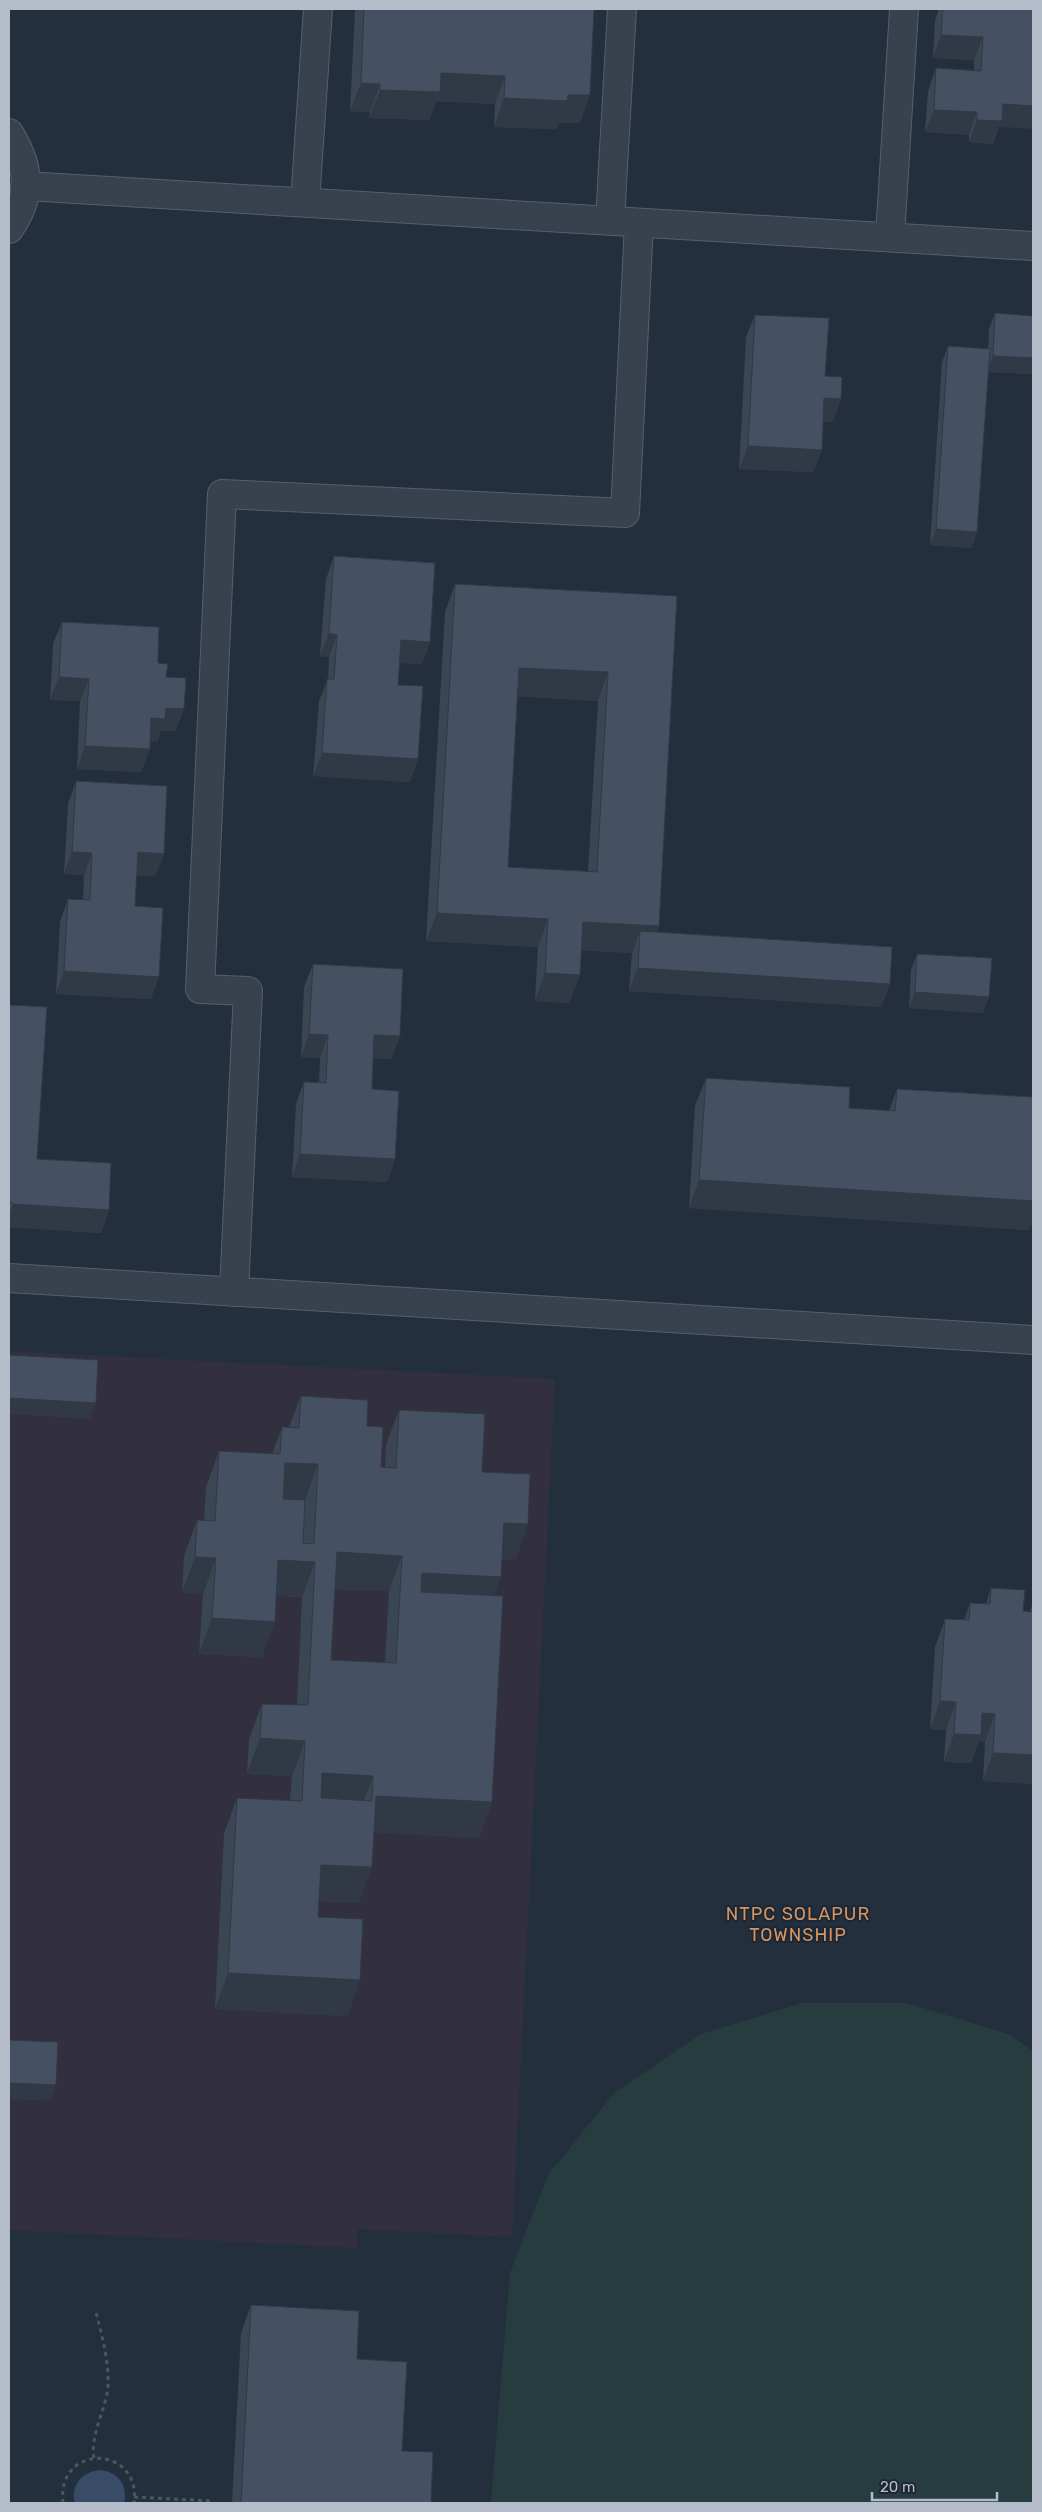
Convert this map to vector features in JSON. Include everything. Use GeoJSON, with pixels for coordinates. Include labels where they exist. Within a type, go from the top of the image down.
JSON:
{"type":"FeatureCollection","features":[{"type":"Feature","properties":{"kind":"street"},"geometry":{"type":"LineString","coordinates":[[306,202],[318,9]]}},
{"type":"Feature","properties":{"kind":"street"},"geometry":{"type":"LineString","coordinates":[[610,220],[622,9]]}},
{"type":"Feature","properties":{"kind":"street"},"geometry":{"type":"LineString","coordinates":[[890,237],[904,9]]}},
{"type":"Feature","properties":{"kind":"street"},"geometry":{"type":"LineString","coordinates":[[9,133],[22,154],[25,186],[22,206],[9,229]]}},
{"type":"Feature","properties":{"kind":"street"},"geometry":{"type":"LineString","coordinates":[[25,186],[1033,246]]}},
{"type":"Feature","properties":{"kind":"street"},"geometry":{"type":"LineString","coordinates":[[234,1292],[248,990],[200,989],[222,494],[625,513],[639,223]]}},
{"type":"Feature","properties":{"kind":"street"},"geometry":{"type":"LineString","coordinates":[[9,1278],[1033,1340]]}},
{"type":"Feature","properties":{"kind":"path"},"geometry":{"type":"LineString","coordinates":[[94,2458],[92,2447],[104,2409],[108,2385],[106,2358],[96,2312]]}},
{"type":"Feature","properties":{"kind":"path"},"geometry":{"type":"LineString","coordinates":[[63,2503],[64,2481],[70,2471],[79,2463],[102,2457],[114,2461],[124,2468],[132,2478],[134,2503]]}},
{"type":"Feature","properties":{"kind":"path"},"geometry":{"type":"LineString","coordinates":[[134,2497],[212,2502]]}},
{"type":"Feature","properties":{"kind":"shaded area"},"geometry":{"type":"Polygon","coordinates":[[[9,1351],[555,1379],[512,2237],[358,2229],[357,2248],[9,2230],[9,1351]]]}},
{"type":"Feature","properties":{"kind":"green space"},"geometry":{"type":"Polygon","coordinates":[[[802,2003],[907,2003],[1008,2034],[1033,2051],[1033,2503],[491,2503],[510,2273],[548,2175],[614,2093],[701,2034],[802,2003]]]}},
{"type":"Feature","properties":{"kind":"water"},"geometry":{"type":"Polygon","coordinates":[[[100,2470],[112,2473],[120,2480],[125,2496],[124,2503],[75,2503],[74,2491],[79,2480],[88,2473],[100,2470]]]}},
{"type":"Feature","properties":{"kind":"building"},"geometry":{"type":"Polygon","coordinates":[[[364,9],[594,9],[590,95],[568,95],[567,101],[504,98],[505,76],[441,73],[440,92],[380,90],[380,84],[361,83],[364,9]]]}},
{"type":"Feature","properties":{"kind":"building"},"geometry":{"type":"Polygon","coordinates":[[[943,9],[1033,9],[1033,106],[1003,104],[1002,121],[977,120],[977,112],[934,110],[936,68],[981,71],[983,37],[941,35],[943,9]]]}},
{"type":"Feature","properties":{"kind":"building"},"geometry":{"type":"Polygon","coordinates":[[[995,313],[1033,316],[1033,358],[993,356],[995,313]]]}},
{"type":"Feature","properties":{"kind":"building"},"geometry":{"type":"Polygon","coordinates":[[[755,315],[829,318],[825,376],[842,377],[841,399],[824,398],[822,450],[748,446],[755,315]]]}},
{"type":"Feature","properties":{"kind":"building"},"geometry":{"type":"Polygon","coordinates":[[[948,346],[990,349],[977,532],[936,529],[948,346]]]}},
{"type":"Feature","properties":{"kind":"building"},"geometry":{"type":"Polygon","coordinates":[[[334,556],[435,563],[430,642],[401,640],[398,685],[423,686],[418,759],[322,753],[327,679],[334,679],[337,635],[329,633],[334,556]]]}},
{"type":"Feature","properties":{"kind":"building"},"geometry":{"type":"Polygon","coordinates":[[[455,584],[677,596],[659,926],[583,922],[580,975],[545,973],[548,919],[437,913],[455,584]],[[519,668],[508,867],[597,872],[608,672],[519,668]]]}},
{"type":"Feature","properties":{"kind":"building"},"geometry":{"type":"Polygon","coordinates":[[[62,622],[159,627],[158,663],[168,664],[166,677],[186,678],[184,709],[166,708],[165,719],[151,718],[150,749],[85,746],[89,679],[59,677],[62,622]]]}},
{"type":"Feature","properties":{"kind":"building"},"geometry":{"type":"Polygon","coordinates":[[[76,781],[167,786],[164,854],[138,852],[135,906],[163,908],[159,977],[64,971],[68,899],[90,900],[92,853],[72,852],[76,781]]]}},
{"type":"Feature","properties":{"kind":"building"},"geometry":{"type":"Polygon","coordinates":[[[640,931],[892,947],[890,984],[638,968],[640,931]]]}},
{"type":"Feature","properties":{"kind":"building"},"geometry":{"type":"Polygon","coordinates":[[[917,954],[992,958],[989,997],[915,992],[917,954]]]}},
{"type":"Feature","properties":{"kind":"building"},"geometry":{"type":"Polygon","coordinates":[[[313,964],[403,969],[400,1036],[374,1035],[372,1089],[399,1091],[395,1159],[300,1154],[304,1082],[326,1083],[328,1035],[309,1034],[313,964]]]}},
{"type":"Feature","properties":{"kind":"building"},"geometry":{"type":"Polygon","coordinates":[[[9,1005],[47,1007],[37,1159],[111,1163],[109,1210],[13,1204],[9,1200],[9,1005]]]}},
{"type":"Feature","properties":{"kind":"building"},"geometry":{"type":"Polygon","coordinates":[[[706,1078],[850,1087],[849,1108],[895,1111],[897,1089],[1033,1097],[1033,1201],[699,1180],[706,1078]]]}},
{"type":"Feature","properties":{"kind":"building"},"geometry":{"type":"Polygon","coordinates":[[[9,1355],[98,1360],[96,1403],[9,1398],[9,1355]]]}},
{"type":"Feature","properties":{"kind":"building"},"geometry":{"type":"Polygon","coordinates":[[[301,1396],[368,1400],[367,1426],[383,1427],[381,1467],[396,1468],[399,1410],[485,1414],[482,1472],[530,1474],[528,1524],[504,1523],[501,1577],[422,1573],[421,1592],[503,1596],[492,1802],[376,1796],[372,1867],[321,1865],[318,1917],[363,1919],[360,1980],[228,1973],[237,1798],[302,1801],[305,1741],[260,1738],[262,1704],[308,1705],[315,1562],[278,1560],[275,1622],[212,1618],[216,1558],[195,1557],[197,1520],[215,1521],[219,1451],[280,1454],[282,1427],[299,1428],[301,1396]],[[285,1463],[283,1499],[305,1500],[303,1543],[314,1544],[318,1464],[285,1463]],[[337,1552],[331,1660],[396,1663],[402,1556],[337,1552]],[[322,1773],[321,1798],[372,1801],[373,1776],[322,1773]]]}},
{"type":"Feature","properties":{"kind":"building"},"geometry":{"type":"Polygon","coordinates":[[[991,1588],[1025,1590],[1023,1611],[1033,1612],[1033,1755],[993,1753],[995,1714],[982,1713],[981,1735],[954,1734],[956,1702],[940,1701],[945,1619],[969,1620],[970,1603],[990,1604],[991,1588]]]}},
{"type":"Feature","properties":{"kind":"building"},"geometry":{"type":"Polygon","coordinates":[[[9,2040],[58,2042],[56,2085],[9,2083],[9,2040]]]}},
{"type":"Feature","properties":{"kind":"building"},"geometry":{"type":"Polygon","coordinates":[[[251,2305],[359,2311],[357,2359],[407,2362],[402,2451],[433,2452],[431,2503],[241,2503],[251,2305]]]}},
{"type":"Feature","properties":{"kind":"district","name":"NTPC SOLAPUR TOWNSHIP"},"geometry":{"type":"Point","coordinates":[798,1924]}}]}
